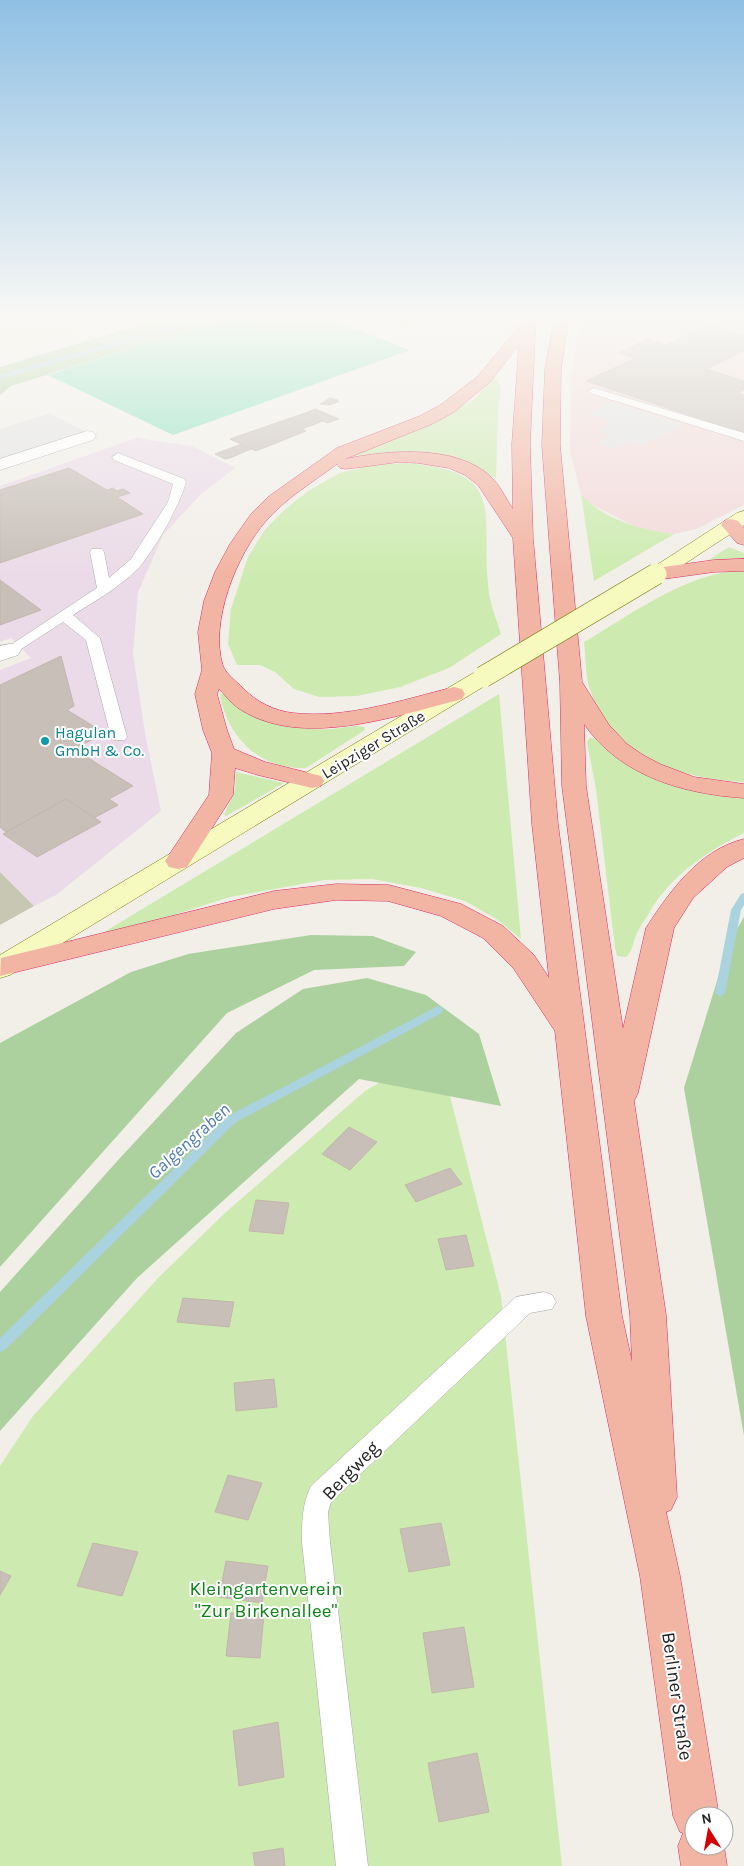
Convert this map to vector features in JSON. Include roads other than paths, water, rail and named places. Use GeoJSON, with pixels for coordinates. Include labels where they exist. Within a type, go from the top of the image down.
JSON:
{"type":"FeatureCollection","features":[{"type":"Feature","properties":{"kind":"highway"},"geometry":{"type":"LineString","coordinates":[[178,861],[221,795],[224,752],[215,730],[206,694],[212,663],[209,632],[214,601],[225,572],[240,544],[258,518],[275,501],[343,452],[426,420],[455,402]]}},
{"type":"Feature","properties":{"kind":"highway"},"geometry":{"type":"LineString","coordinates":[[523,402],[521,444],[523,538],[545,824],[604,1316],[660,1576]]}},
{"type":"Feature","properties":{"kind":"highway"},"geometry":{"type":"LineString","coordinates":[[552,402],[551,445],[571,683],[574,786],[648,1315],[660,1576]]}},
{"type":"Feature","properties":{"kind":"highway"},"geometry":{"type":"LineString","coordinates":[[320,470],[360,460],[388,457],[430,459],[456,465],[478,474],[486,482],[523,538]]}},
{"type":"Feature","properties":{"kind":"highway"},"geometry":{"type":"LineString","coordinates":[[664,568],[744,565]]}},
{"type":"Feature","properties":{"kind":"highway"},"geometry":{"type":"LineString","coordinates":[[212,663],[244,702],[258,710],[284,718],[311,721],[340,720],[454,694]]}},
{"type":"Feature","properties":{"kind":"highway"},"geometry":{"type":"LineString","coordinates":[[571,683],[604,735],[631,760],[671,777],[716,790],[744,791]]}},
{"type":"Feature","properties":{"kind":"highway"},"geometry":{"type":"LineString","coordinates":[[224,752],[242,763],[262,770],[312,781]]}},
{"type":"Feature","properties":{"kind":"highway"},"geometry":{"type":"LineString","coordinates":[[620,1109],[660,928],[684,892],[718,861],[744,847]]}},
{"type":"Feature","properties":{"kind":"highway"},"geometry":{"type":"LineString","coordinates":[[1,968],[274,900],[336,892],[389,893],[451,910],[493,932],[524,962],[570,1031]]}},
{"type":"Feature","properties":{"kind":"highway","name":"Berliner Straße"},"geometry":{"type":"LineString","coordinates":[[660,1576],[694,1806]]}},
{"type":"Feature","properties":{"kind":"main road","name":"Leipziger Straße"},"geometry":{"type":"LineString","coordinates":[[1,968],[664,568],[741,527]]}},
{"type":"Feature","properties":{"kind":"street"},"geometry":{"type":"LineString","coordinates":[[0,465],[87,436]]}},
{"type":"Feature","properties":{"kind":"lane"},"geometry":{"type":"LineString","coordinates":[[630,402],[744,437]]}},
{"type":"Feature","properties":{"kind":"lane"},"geometry":{"type":"LineString","coordinates":[[5,652],[104,589],[136,562],[174,502],[180,482],[118,457]]}},
{"type":"Feature","properties":{"kind":"lane"},"geometry":{"type":"LineString","coordinates":[[96,552],[104,589]]}},
{"type":"Feature","properties":{"kind":"lane"},"geometry":{"type":"LineString","coordinates":[[64,615],[93,638],[118,737]]}},
{"type":"Feature","properties":{"kind":"lane","name":"Bergweg"},"geometry":{"type":"LineString","coordinates":[[352,1866],[316,1542],[315,1512],[320,1495],[524,1304],[544,1302]]}},
{"type":"Feature","properties":{"kind":"waterway","name":"Galgengraben"},"geometry":{"type":"LineString","coordinates":[[720,993],[736,910],[744,896]]}},
{"type":"Feature","properties":{"kind":"waterway","name":"Galgengraben"},"geometry":{"type":"LineString","coordinates":[[0,1346],[232,1119],[438,1010]]}},
{"type":"Feature","properties":{"kind":"place","name":"Hagulan GmbH & Co."},"geometry":{"type":"Point","coordinates":[45,741]}},
{"type":"Feature","properties":{"kind":"park label","name":"Kleingartenverein \"Zur Birkenallee\""},"geometry":{"type":"Point","coordinates":[266,1599]}}]}
